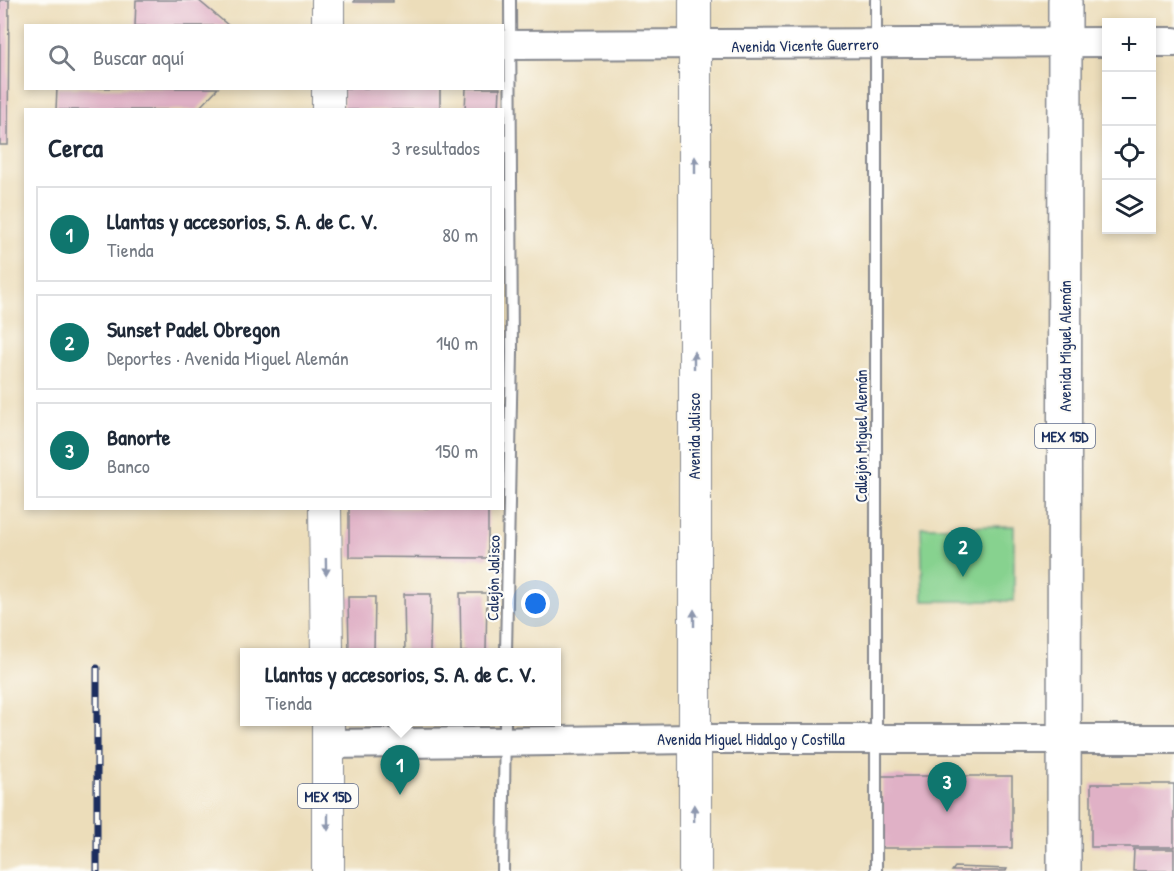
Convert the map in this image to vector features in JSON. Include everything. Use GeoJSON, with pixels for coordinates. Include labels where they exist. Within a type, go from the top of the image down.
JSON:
{"type":"FeatureCollection","features":[{"type":"Feature","properties":{"kind":"highway","name":"Avenida Miguel Alemán"},"geometry":{"type":"LineString","coordinates":[[1064,871],[1065,0]]}},
{"type":"Feature","properties":{"kind":"main road"},"geometry":{"type":"LineString","coordinates":[[328,0],[328,24]]}},
{"type":"Feature","properties":{"kind":"main road","name":"Avenida Jalisco"},"geometry":{"type":"LineString","coordinates":[[694,871],[695,0]]}},
{"type":"Feature","properties":{"kind":"main road"},"geometry":{"type":"LineString","coordinates":[[328,90],[328,108]]}},
{"type":"Feature","properties":{"kind":"main road"},"geometry":{"type":"LineString","coordinates":[[325,510],[327,648]]}},
{"type":"Feature","properties":{"kind":"main road","name":"MEX 15D"},"geometry":{"type":"LineString","coordinates":[[328,733],[328,871]]}},
{"type":"Feature","properties":{"kind":"street","name":"Avenida Vicente Guerrero"},"geometry":{"type":"LineString","coordinates":[[506,46],[1102,42]]}},
{"type":"Feature","properties":{"kind":"street"},"geometry":{"type":"LineString","coordinates":[[1156,42],[1174,42]]}},
{"type":"Feature","properties":{"kind":"street","name":"Avenida Miguel Hidalgo y Costilla"},"geometry":{"type":"LineString","coordinates":[[328,733],[505,731],[693,739],[1065,741],[1174,739]]}},
{"type":"Feature","properties":{"kind":"lane","name":"Calejón Jalisco"},"geometry":{"type":"LineString","coordinates":[[506,648],[512,352],[506,46],[510,0]]}},
{"type":"Feature","properties":{"kind":"lane","name":"Callejón Miguel Alemán"},"geometry":{"type":"LineString","coordinates":[[876,0],[878,740],[876,871]]}},
{"type":"Feature","properties":{"kind":"lane"},"geometry":{"type":"LineString","coordinates":[[503,871],[505,731]]}},
{"type":"Feature","properties":{"kind":"green space"},"geometry":{"type":"Polygon","coordinates":[[[1014,526],[1014,601],[923,601],[921,527],[1014,526]]]}},
{"type":"Feature","properties":{"kind":"building"},"geometry":{"type":"Polygon","coordinates":[[[0,0],[9,0],[8,145],[0,145],[0,0]]]}},
{"type":"Feature","properties":{"kind":"building"},"geometry":{"type":"Polygon","coordinates":[[[136,0],[198,0],[227,24],[135,24],[136,0]]]}},
{"type":"Feature","properties":{"kind":"building"},"geometry":{"type":"Polygon","coordinates":[[[354,0],[393,0],[393,2],[354,2],[354,0]]]}},
{"type":"Feature","properties":{"kind":"building"},"geometry":{"type":"Polygon","coordinates":[[[57,90],[216,90],[199,108],[56,108],[57,90]]]}},
{"type":"Feature","properties":{"kind":"building"},"geometry":{"type":"Polygon","coordinates":[[[343,90],[440,90],[440,108],[343,108],[343,90]]]}},
{"type":"Feature","properties":{"kind":"building"},"geometry":{"type":"Polygon","coordinates":[[[466,90],[500,90],[499,108],[465,108],[466,90]]]}},
{"type":"Feature","properties":{"kind":"building"},"geometry":{"type":"Polygon","coordinates":[[[349,510],[488,510],[488,558],[349,557],[349,510]]]}},
{"type":"Feature","properties":{"kind":"building"},"geometry":{"type":"Polygon","coordinates":[[[460,593],[487,593],[486,648],[461,648],[460,593]]]}},
{"type":"Feature","properties":{"kind":"building"},"geometry":{"type":"Polygon","coordinates":[[[404,594],[431,594],[430,648],[405,648],[404,594]]]}},
{"type":"Feature","properties":{"kind":"building"},"geometry":{"type":"Polygon","coordinates":[[[348,597],[375,597],[374,648],[349,648],[348,597]]]}},
{"type":"Feature","properties":{"kind":"building"},"geometry":{"type":"Polygon","coordinates":[[[882,776],[1012,776],[1012,848],[882,848],[882,776]]]}},
{"type":"Feature","properties":{"kind":"building"},"geometry":{"type":"Polygon","coordinates":[[[1091,784],[1174,784],[1174,847],[1091,847],[1091,784]]]}},
{"type":"Feature","properties":{"kind":"building"},"geometry":{"type":"Polygon","coordinates":[[[1134,849],[1174,849],[1174,871],[1133,871],[1134,849]]]}},
{"type":"Feature","properties":{"kind":"building"},"geometry":{"type":"Polygon","coordinates":[[[955,867],[1007,869],[1006,871],[952,871],[955,867]]]}},
{"type":"Feature","properties":{"kind":"railway"},"geometry":{"type":"LineString","coordinates":[[97,668],[97,871]]}},
{"type":"Feature","properties":{"kind":"place","name":"Sunset Padel Obregon"},"geometry":{"type":"Point","coordinates":[963,577]}},
{"type":"Feature","properties":{"kind":"place","name":"Llantas y accesorios, S. A. de C. V."},"geometry":{"type":"Point","coordinates":[400,795]}},
{"type":"Feature","properties":{"kind":"place","name":"Banorte"},"geometry":{"type":"Point","coordinates":[947,812]}}]}
